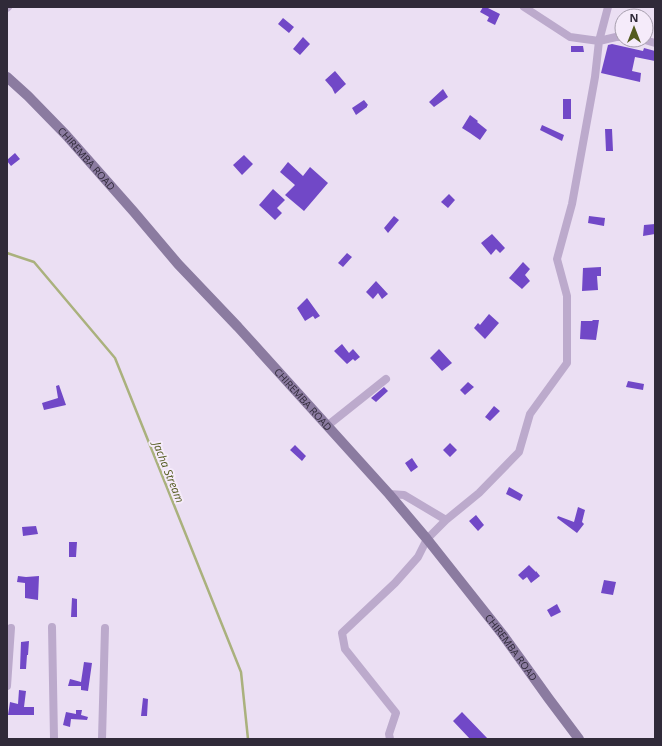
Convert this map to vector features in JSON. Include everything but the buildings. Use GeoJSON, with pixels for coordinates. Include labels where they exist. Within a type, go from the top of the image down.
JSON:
{"type":"FeatureCollection","features":[{"type":"Feature","properties":{"kind":"main road","name":"CHIREMBA ROAD"},"geometry":{"type":"LineString","coordinates":[[7,77],[66,135],[178,264],[238,327],[316,413],[427,539],[508,641],[579,739]]}},
{"type":"Feature","properties":{"kind":"street"},"geometry":{"type":"LineString","coordinates":[[524,7],[570,37],[599,41],[614,37]]}},
{"type":"Feature","properties":{"kind":"street"},"geometry":{"type":"LineString","coordinates":[[390,739],[388,734],[396,714],[345,648],[342,633],[395,583],[418,557],[427,539],[446,520],[479,493],[519,452],[530,414],[567,363],[567,296],[558,258],[572,204],[595,77],[599,41],[608,7]]}},
{"type":"Feature","properties":{"kind":"street"},"geometry":{"type":"LineString","coordinates":[[327,426],[386,379]]}},
{"type":"Feature","properties":{"kind":"street"},"geometry":{"type":"LineString","coordinates":[[388,494],[404,495],[446,520]]}},
{"type":"Feature","properties":{"kind":"street"},"geometry":{"type":"LineString","coordinates":[[52,627],[54,739]]}},
{"type":"Feature","properties":{"kind":"street"},"geometry":{"type":"LineString","coordinates":[[7,686],[11,628]]}},
{"type":"Feature","properties":{"kind":"street"},"geometry":{"type":"LineString","coordinates":[[102,739],[105,628]]}},
{"type":"Feature","properties":{"kind":"waterway","name":"Jacha Stream"},"geometry":{"type":"LineString","coordinates":[[7,253],[34,262],[115,358],[241,672],[248,739]]}}]}
